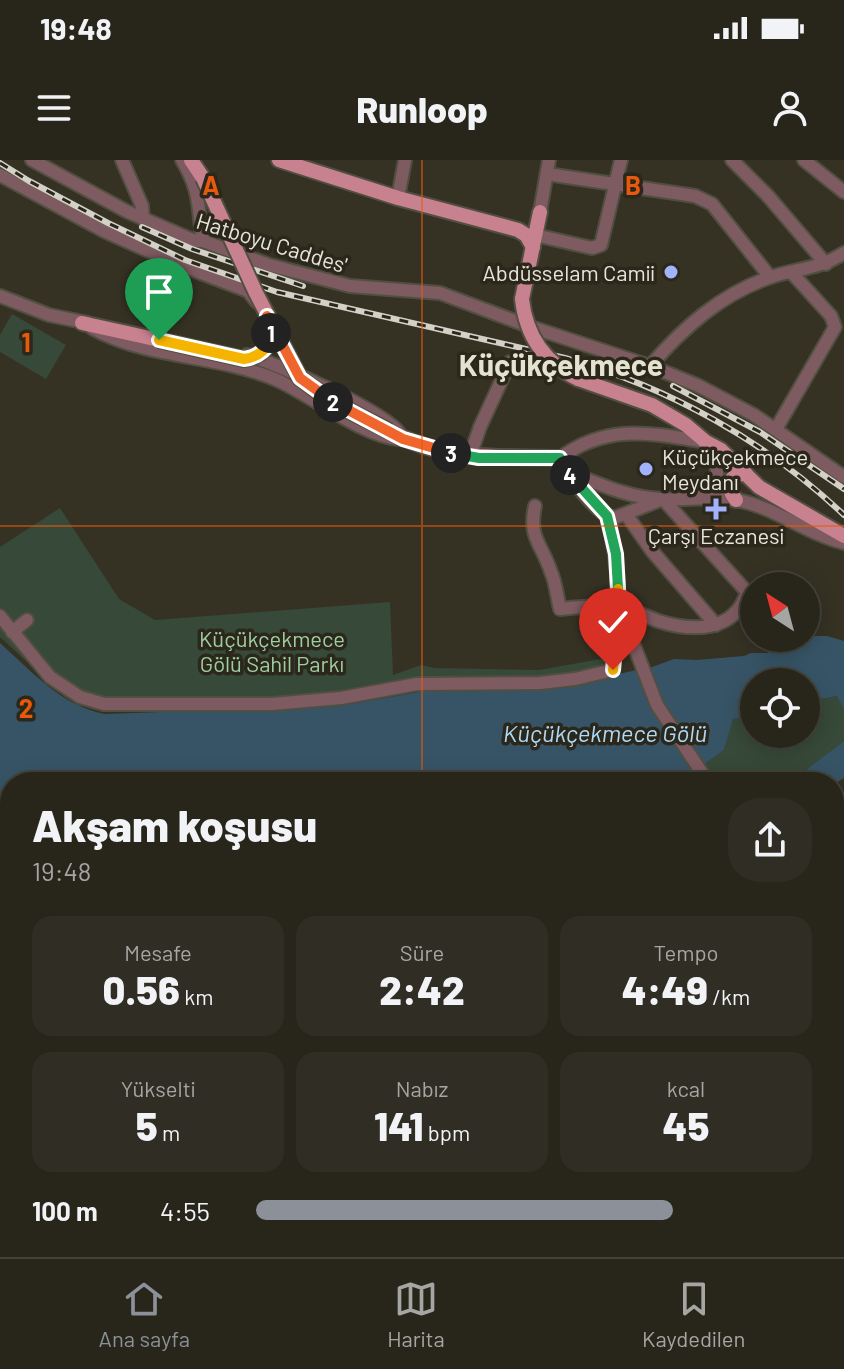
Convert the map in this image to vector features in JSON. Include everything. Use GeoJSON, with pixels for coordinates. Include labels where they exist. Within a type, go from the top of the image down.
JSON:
{"type":"FeatureCollection","features":[{"type":"Feature","properties":{"kind":"main road"},"geometry":{"type":"LineString","coordinates":[[191,160],[203,178],[267,316],[300,378],[332,402],[403,439],[470,456],[560,458]]}},
{"type":"Feature","properties":{"kind":"main road"},"geometry":{"type":"LineString","coordinates":[[203,160],[203,178]]}},
{"type":"Feature","properties":{"kind":"main road"},"geometry":{"type":"LineString","coordinates":[[279,160],[398,198],[518,230],[534,241]]}},
{"type":"Feature","properties":{"kind":"main road"},"geometry":{"type":"LineString","coordinates":[[518,230],[540,212]]}},
{"type":"Feature","properties":{"kind":"main road"},"geometry":{"type":"LineString","coordinates":[[540,212],[522,299],[524,318],[532,339],[563,372],[652,405],[721,450],[759,487],[844,536]]}},
{"type":"Feature","properties":{"kind":"main road"},"geometry":{"type":"LineString","coordinates":[[82,323],[244,359],[266,349],[271,337],[267,316]]}},
{"type":"Feature","properties":{"kind":"main road"},"geometry":{"type":"LineString","coordinates":[[736,500],[729,488],[730,480],[735,475],[746,474]]}},
{"type":"Feature","properties":{"kind":"street"},"geometry":{"type":"LineString","coordinates":[[122,160],[142,206],[143,219]]}},
{"type":"Feature","properties":{"kind":"street"},"geometry":{"type":"LineString","coordinates":[[182,160],[195,184],[200,202],[203,241]]}},
{"type":"Feature","properties":{"kind":"street"},"geometry":{"type":"LineString","coordinates":[[398,198],[405,160]]}},
{"type":"Feature","properties":{"kind":"street"},"geometry":{"type":"LineString","coordinates":[[540,212],[549,160]]}},
{"type":"Feature","properties":{"kind":"street"},"geometry":{"type":"LineString","coordinates":[[534,241],[592,248],[601,245],[621,160]]}},
{"type":"Feature","properties":{"kind":"street"},"geometry":{"type":"LineString","coordinates":[[732,160],[759,186],[826,264]]}},
{"type":"Feature","properties":{"kind":"street"},"geometry":{"type":"LineString","coordinates":[[804,160],[844,192]]}},
{"type":"Feature","properties":{"kind":"street","name":"Hatboyu Caddes'"},"geometry":{"type":"LineString","coordinates":[[37,161],[143,219],[195,241],[203,241],[269,265],[350,286],[440,293],[650,366],[726,400],[776,429],[844,477]]}},
{"type":"Feature","properties":{"kind":"street"},"geometry":{"type":"LineString","coordinates":[[547,174],[695,196],[712,204],[770,277]]}},
{"type":"Feature","properties":{"kind":"street"},"geometry":{"type":"LineString","coordinates":[[0,175],[104,231],[248,291],[261,306],[293,373]]}},
{"type":"Feature","properties":{"kind":"street"},"geometry":{"type":"LineString","coordinates":[[650,366],[670,342],[731,294],[770,277],[826,264],[844,253]]}},
{"type":"Feature","properties":{"kind":"street"},"geometry":{"type":"LineString","coordinates":[[776,429],[839,331],[831,316],[792,273]]}},
{"type":"Feature","properties":{"kind":"street"},"geometry":{"type":"LineString","coordinates":[[0,296],[49,315],[82,323],[125,326],[263,360],[389,423],[403,439]]}},
{"type":"Feature","properties":{"kind":"street"},"geometry":{"type":"LineString","coordinates":[[82,323],[130,344],[275,379],[376,434],[403,439]]}},
{"type":"Feature","properties":{"kind":"street"},"geometry":{"type":"LineString","coordinates":[[263,360],[273,356],[275,337]]}},
{"type":"Feature","properties":{"kind":"street"},"geometry":{"type":"LineString","coordinates":[[470,456],[510,362]]}},
{"type":"Feature","properties":{"kind":"street"},"geometry":{"type":"LineString","coordinates":[[663,499],[614,518],[607,516],[583,492],[560,458],[590,439],[619,433],[663,435],[706,442],[718,467],[717,477],[707,490],[692,497]]}},
{"type":"Feature","properties":{"kind":"street"},"geometry":{"type":"LineString","coordinates":[[568,472],[617,491],[663,499],[736,500],[784,516],[844,543]]}},
{"type":"Feature","properties":{"kind":"street"},"geometry":{"type":"LineString","coordinates":[[535,506],[531,523],[533,536],[551,571],[560,609],[619,607],[686,628],[716,625],[735,616],[747,592],[663,499]]}},
{"type":"Feature","properties":{"kind":"street"},"geometry":{"type":"LineString","coordinates":[[626,514],[652,551],[716,625]]}},
{"type":"Feature","properties":{"kind":"street"},"geometry":{"type":"LineString","coordinates":[[0,616],[50,677],[80,697],[104,704],[272,704],[341,698],[417,684],[540,683],[575,679],[613,670],[619,607],[616,554],[607,516]]}},
{"type":"Feature","properties":{"kind":"street"},"geometry":{"type":"LineString","coordinates":[[619,607],[657,705],[701,772]]}},
{"type":"Feature","properties":{"kind":"street"},"geometry":{"type":"LineString","coordinates":[[12,632],[27,620]]}},
{"type":"Feature","properties":{"kind":"green space"},"geometry":{"type":"Polygon","coordinates":[[[12,314],[66,345],[46,379],[0,352],[0,335],[12,314]]]}},
{"type":"Feature","properties":{"kind":"green space","name":"Küçükçekmece Gölü Sahil Parkı"},"geometry":{"type":"Polygon","coordinates":[[[60,508],[119,599],[155,620],[390,602],[393,675],[421,665],[434,668],[539,670],[601,659],[614,661],[613,675],[432,688],[311,707],[112,712],[88,708],[66,698],[0,637],[0,547],[60,508]]]}},
{"type":"Feature","properties":{"kind":"green space"},"geometry":{"type":"Polygon","coordinates":[[[837,696],[844,710],[844,741],[803,772],[702,772],[699,768],[724,750],[733,718],[740,717],[740,748],[820,748],[820,699],[837,696]]]}},
{"type":"Feature","properties":{"kind":"water"},"geometry":{"type":"Polygon","coordinates":[[[820,636],[844,641],[844,710],[837,696],[820,699],[820,668],[740,668],[740,717],[733,719],[724,750],[699,768],[657,705],[644,670],[674,659],[697,660],[767,653],[820,652],[820,636]]]}},
{"type":"Feature","properties":{"kind":"water","name":"Küçükçekmece Gölü"},"geometry":{"type":"Polygon","coordinates":[[[0,643],[61,695],[88,710],[104,714],[339,706],[425,691],[560,687],[637,670],[662,724],[696,772],[0,772],[0,643]]]}},
{"type":"Feature","properties":{"kind":"water"},"geometry":{"type":"Polygon","coordinates":[[[844,741],[844,772],[803,772],[844,741]]]}},
{"type":"Feature","properties":{"kind":"railway"},"geometry":{"type":"LineString","coordinates":[[0,163],[108,223],[185,260],[277,292],[565,358],[641,384],[749,440],[814,488],[844,515]]}},
{"type":"Feature","properties":{"kind":"railway"},"geometry":{"type":"LineString","coordinates":[[142,227],[192,249],[303,286]]}},
{"type":"Feature","properties":{"kind":"railway"},"geometry":{"type":"LineString","coordinates":[[673,386],[760,432],[844,489]]}},
{"type":"Feature","properties":{"kind":"place","name":"Abdüsselam Camii"},"geometry":{"type":"Point","coordinates":[671,272]}},
{"type":"Feature","properties":{"kind":"place","name":"Küçükçekmece Meydanı"},"geometry":{"type":"Point","coordinates":[646,469]}},
{"type":"Feature","properties":{"kind":"place","name":"Çarşı Eczanesi"},"geometry":{"type":"Point","coordinates":[716,509]}},
{"type":"Feature","properties":{"kind":"district","name":"Küçükçekmece"},"geometry":{"type":"Point","coordinates":[561,364]}},
{"type":"Feature","properties":{"kind":"route"},"geometry":{"type":"LineString","coordinates":[[159,340],[251,358],[266,349],[271,337],[267,316],[300,378],[332,402],[403,439],[479,458],[560,458],[578,486],[607,516],[616,554],[619,607],[613,670]]}}]}
